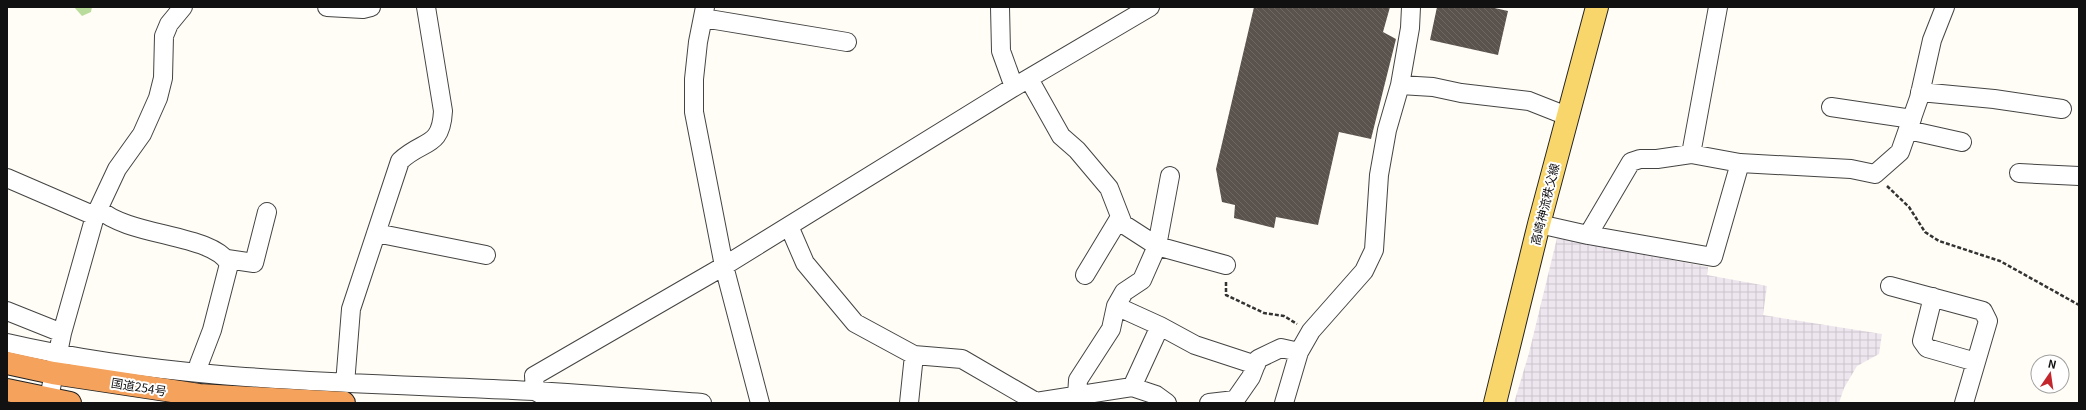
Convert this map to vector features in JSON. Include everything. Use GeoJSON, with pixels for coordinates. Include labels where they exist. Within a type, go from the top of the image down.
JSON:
{"type":"FeatureCollection","features":[{"type":"Feature","properties":{"kind":"highway","name":"国道254号"},"geometry":{"type":"LineString","coordinates":[[7,363],[55,364],[164,390],[198,395],[344,393]]}},
{"type":"Feature","properties":{"kind":"highway"},"geometry":{"type":"LineString","coordinates":[[7,390],[48,401],[70,403]]}},
{"type":"Feature","properties":{"kind":"main road","name":"高崎神流秩父線"},"geometry":{"type":"LineString","coordinates":[[1495,403],[1539,224],[1597,7]]}},
{"type":"Feature","properties":{"kind":"street"},"geometry":{"type":"LineString","coordinates":[[48,401],[62,333],[97,212],[117,169],[142,134],[158,98],[163,78],[164,36],[169,24],[183,7]]}},
{"type":"Feature","properties":{"kind":"street"},"geometry":{"type":"LineString","coordinates":[[326,7],[363,9],[371,7]]}},
{"type":"Feature","properties":{"kind":"street"},"geometry":{"type":"LineString","coordinates":[[344,393],[350,309],[400,161],[410,152],[437,138],[442,125],[443,111],[426,7]]}},
{"type":"Feature","properties":{"kind":"street"},"geometry":{"type":"LineString","coordinates":[[1000,7],[1001,51],[1014,87]]}},
{"type":"Feature","properties":{"kind":"street"},"geometry":{"type":"LineString","coordinates":[[535,391],[534,376],[724,266],[1014,87],[1030,79],[1150,7]]}},
{"type":"Feature","properties":{"kind":"street"},"geometry":{"type":"LineString","coordinates":[[1284,403],[1299,352],[1309,336],[1364,271],[1374,250],[1380,168],[1387,130],[1400,85],[1410,28],[1411,7]]}},
{"type":"Feature","properties":{"kind":"street"},"geometry":{"type":"LineString","coordinates":[[1691,154],[1718,7]]}},
{"type":"Feature","properties":{"kind":"street"},"geometry":{"type":"LineString","coordinates":[[1588,235],[1631,162],[1640,159],[1657,159],[1691,154],[1740,163],[1851,169],[1875,174],[1900,152],[1920,92],[1932,40],[1945,7]]}},
{"type":"Feature","properties":{"kind":"street"},"geometry":{"type":"LineString","coordinates":[[760,403],[724,266],[694,112],[694,79],[704,12],[847,42]]}},
{"type":"Feature","properties":{"kind":"street"},"geometry":{"type":"LineString","coordinates":[[1030,79],[1061,136],[1077,150],[1109,188],[1123,224],[1157,246],[1226,265]]}},
{"type":"Feature","properties":{"kind":"street"},"geometry":{"type":"LineString","coordinates":[[1400,85],[1433,87],[1461,94],[1529,101],[1567,116]]}},
{"type":"Feature","properties":{"kind":"street"},"geometry":{"type":"LineString","coordinates":[[1920,92],[1994,99],[2062,109]]}},
{"type":"Feature","properties":{"kind":"street"},"geometry":{"type":"LineString","coordinates":[[1831,107],[1910,124],[1962,142]]}},
{"type":"Feature","properties":{"kind":"street"},"geometry":{"type":"LineString","coordinates":[[1539,224],[1588,235],[1713,257],[1740,163]]}},
{"type":"Feature","properties":{"kind":"street"},"geometry":{"type":"LineString","coordinates":[[2019,173],[2079,176]]}},
{"type":"Feature","properties":{"kind":"street"},"geometry":{"type":"LineString","coordinates":[[1077,396],[1078,380],[1111,329],[1116,306],[1124,292],[1142,280],[1157,246],[1170,176]]}},
{"type":"Feature","properties":{"kind":"street"},"geometry":{"type":"LineString","coordinates":[[7,178],[144,231],[203,244],[227,259],[254,264],[267,212]]}},
{"type":"Feature","properties":{"kind":"street"},"geometry":{"type":"LineString","coordinates":[[1085,275],[1120,217]]}},
{"type":"Feature","properties":{"kind":"street"},"geometry":{"type":"LineString","coordinates":[[789,226],[805,263],[855,323],[914,355],[962,359],[1036,402],[1132,387],[1156,395],[1167,403]]}},
{"type":"Feature","properties":{"kind":"street"},"geometry":{"type":"LineString","coordinates":[[376,233],[486,255]]}},
{"type":"Feature","properties":{"kind":"street"},"geometry":{"type":"LineString","coordinates":[[202,374],[199,364],[212,330],[229,264],[227,259]]}},
{"type":"Feature","properties":{"kind":"street"},"geometry":{"type":"LineString","coordinates":[[1890,286],[1983,311],[1988,321],[1964,403]]}},
{"type":"Feature","properties":{"kind":"street"},"geometry":{"type":"LineString","coordinates":[[1933,297],[1922,341],[1927,348],[1976,362]]}},
{"type":"Feature","properties":{"kind":"street"},"geometry":{"type":"LineString","coordinates":[[1116,306],[1160,326],[1195,345],[1256,365]]}},
{"type":"Feature","properties":{"kind":"street"},"geometry":{"type":"LineString","coordinates":[[7,311],[62,333]]}},
{"type":"Feature","properties":{"kind":"street"},"geometry":{"type":"LineString","coordinates":[[1132,387],[1160,326]]}},
{"type":"Feature","properties":{"kind":"street"},"geometry":{"type":"LineString","coordinates":[[7,343],[55,364],[202,374],[344,393],[535,391],[702,403]]}},
{"type":"Feature","properties":{"kind":"street"},"geometry":{"type":"LineString","coordinates":[[1209,403],[1234,400],[1251,377],[1258,359],[1281,348],[1299,352]]}},
{"type":"Feature","properties":{"kind":"street"},"geometry":{"type":"LineString","coordinates":[[909,403],[914,355]]}},
{"type":"Feature","properties":{"kind":"street"},"geometry":{"type":"LineString","coordinates":[[164,390],[202,374]]}},
{"type":"Feature","properties":{"kind":"street"},"geometry":{"type":"LineString","coordinates":[[535,391],[556,403]]}},
{"type":"Feature","properties":{"kind":"path"},"geometry":{"type":"LineString","coordinates":[[1875,174],[1909,207],[1925,232],[1934,238],[2000,261],[2079,305]]}},
{"type":"Feature","properties":{"kind":"path"},"geometry":{"type":"LineString","coordinates":[[1226,265],[1226,295],[1264,313],[1284,316],[1302,326],[1309,336]]}},
{"type":"Feature","properties":{"kind":"shaded area"},"geometry":{"type":"Polygon","coordinates":[[[1557,238],[1708,267],[1707,275],[1767,286],[1763,315],[1882,334],[1879,354],[1857,366],[1844,388],[1839,403],[1514,403],[1529,353],[1557,238]]]}},
{"type":"Feature","properties":{"kind":"green space"},"geometry":{"type":"Polygon","coordinates":[[[74,7],[92,7],[91,12],[82,16],[74,7]]]}},
{"type":"Feature","properties":{"kind":"building"},"geometry":{"type":"Polygon","coordinates":[[[1254,7],[1390,7],[1383,32],[1396,39],[1371,139],[1339,132],[1318,225],[1276,217],[1274,228],[1234,218],[1235,205],[1222,202],[1216,169],[1254,7]]]}},
{"type":"Feature","properties":{"kind":"building"},"geometry":{"type":"Polygon","coordinates":[[[1437,7],[1490,7],[1508,11],[1498,55],[1430,40],[1437,7]]]}}]}
